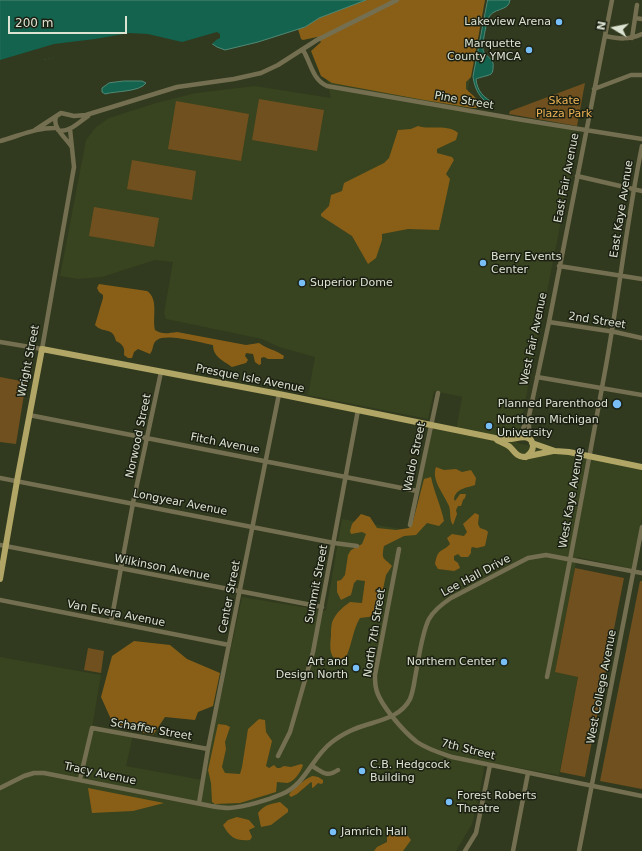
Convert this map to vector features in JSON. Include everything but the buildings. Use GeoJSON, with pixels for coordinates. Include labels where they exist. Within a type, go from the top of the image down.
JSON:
{"type":"FeatureCollection","features":[{"type":"Feature","properties":{"kind":"main road","name":"Presque Isle Avenue"},"geometry":{"type":"LineString","coordinates":[[42,349],[279,394],[495,438],[525,437],[555,451],[589,456],[642,467]]}},
{"type":"Feature","properties":{"kind":"main road","name":"Wright Street"},"geometry":{"type":"LineString","coordinates":[[0,579],[3,546],[42,349]]}},
{"type":"Feature","properties":{"kind":"main road","name":"Presque Isle Avenue"},"geometry":{"type":"LineString","coordinates":[[495,438],[509,446],[519,457],[555,451]]}},
{"type":"Feature","properties":{"kind":"main road","name":"West Fair Avenue"},"geometry":{"type":"LineString","coordinates":[[514,453],[513,444],[518,438]]}},
{"type":"Feature","properties":{"kind":"main road","name":"West Fair Avenue"},"geometry":{"type":"LineString","coordinates":[[526,456],[532,450],[531,441]]}},
{"type":"Feature","properties":{"kind":"street"},"geometry":{"type":"LineString","coordinates":[[35,130],[61,113],[77,116],[89,115],[177,87],[255,75],[278,65],[324,37],[397,0]]}},
{"type":"Feature","properties":{"kind":"street","name":"East Fair Avenue"},"geometry":{"type":"LineString","coordinates":[[559,266],[612,0]]}},
{"type":"Feature","properties":{"kind":"street"},"geometry":{"type":"LineString","coordinates":[[632,38],[637,5]]}},
{"type":"Feature","properties":{"kind":"street"},"geometry":{"type":"LineString","coordinates":[[635,18],[642,19]]}},
{"type":"Feature","properties":{"kind":"street"},"geometry":{"type":"LineString","coordinates":[[605,36],[621,39],[632,38],[642,34]]}},
{"type":"Feature","properties":{"kind":"street","name":"Pine Street"},"geometry":{"type":"LineString","coordinates":[[303,50],[317,79],[321,83],[328,86],[517,119],[642,138]]}},
{"type":"Feature","properties":{"kind":"street"},"geometry":{"type":"LineString","coordinates":[[594,89],[631,75],[642,75]]}},
{"type":"Feature","properties":{"kind":"street","name":"Wright Street"},"geometry":{"type":"LineString","coordinates":[[42,349],[73,173],[74,163],[71,128],[73,123],[72,119],[67,114]]}},
{"type":"Feature","properties":{"kind":"street"},"geometry":{"type":"LineString","coordinates":[[0,141],[35,130],[48,128],[64,131],[71,128],[89,115]]}},
{"type":"Feature","properties":{"kind":"street"},"geometry":{"type":"LineString","coordinates":[[56,117],[54,122],[57,129],[65,137],[72,148]]}},
{"type":"Feature","properties":{"kind":"street","name":"East Kaye Avenue"},"geometry":{"type":"LineString","coordinates":[[620,275],[642,146]]}},
{"type":"Feature","properties":{"kind":"street"},"geometry":{"type":"LineString","coordinates":[[578,176],[642,191]]}},
{"type":"Feature","properties":{"kind":"street"},"geometry":{"type":"LineString","coordinates":[[559,266],[642,279]]}},
{"type":"Feature","properties":{"kind":"street","name":"West Fair Avenue"},"geometry":{"type":"LineString","coordinates":[[531,441],[528,432],[529,416],[559,266]]}},
{"type":"Feature","properties":{"kind":"street","name":"West Kaye Avenue"},"geometry":{"type":"LineString","coordinates":[[547,677],[571,560],[602,388],[620,275]]}},
{"type":"Feature","properties":{"kind":"street","name":"2nd Street"},"geometry":{"type":"LineString","coordinates":[[549,322],[642,338]]}},
{"type":"Feature","properties":{"kind":"street","name":"Presque Isle Avenue"},"geometry":{"type":"LineString","coordinates":[[0,342],[42,349]]}},
{"type":"Feature","properties":{"kind":"street","name":"Norwood Street"},"geometry":{"type":"LineString","coordinates":[[111,622],[133,503],[161,372]]}},
{"type":"Feature","properties":{"kind":"street"},"geometry":{"type":"LineString","coordinates":[[537,377],[642,395]]}},
{"type":"Feature","properties":{"kind":"street","name":"Waldo Street"},"geometry":{"type":"LineString","coordinates":[[410,525],[438,393]]}},
{"type":"Feature","properties":{"kind":"street","name":"Center Street"},"geometry":{"type":"LineString","coordinates":[[199,803],[208,749],[279,394]]}},
{"type":"Feature","properties":{"kind":"street","name":"Summit Street"},"geometry":{"type":"LineString","coordinates":[[278,756],[290,732],[313,652],[358,410]]}},
{"type":"Feature","properties":{"kind":"street","name":"Fitch Avenue"},"geometry":{"type":"LineString","coordinates":[[29,415],[417,491]]}},
{"type":"Feature","properties":{"kind":"street","name":"West Fair Avenue"},"geometry":{"type":"LineString","coordinates":[[518,438],[529,416]]}},
{"type":"Feature","properties":{"kind":"street","name":"Longyear Avenue"},"geometry":{"type":"LineString","coordinates":[[0,478],[357,546]]}},
{"type":"Feature","properties":{"kind":"street","name":"West College Avenue"},"geometry":{"type":"LineString","coordinates":[[578,851],[642,527]]}},
{"type":"Feature","properties":{"kind":"street","name":"Wilkinson Avenue"},"geometry":{"type":"LineString","coordinates":[[3,546],[322,607]]}},
{"type":"Feature","properties":{"kind":"street","name":"North 7th Street"},"geometry":{"type":"LineString","coordinates":[[393,716],[379,697],[375,687],[375,675],[399,549]]}},
{"type":"Feature","properties":{"kind":"street","name":"Lee Hall Drive"},"geometry":{"type":"LineString","coordinates":[[393,716],[404,707],[410,699],[425,629],[429,619],[441,605],[451,598],[528,558],[546,555],[642,573]]}},
{"type":"Feature","properties":{"kind":"street","name":"Van Evera Avenue"},"geometry":{"type":"LineString","coordinates":[[0,600],[229,645]]}},
{"type":"Feature","properties":{"kind":"street","name":"7th Street"},"geometry":{"type":"LineString","coordinates":[[393,716],[400,726],[418,742],[438,752],[452,757],[528,773]]}},
{"type":"Feature","properties":{"kind":"street","name":"Tracy Avenue"},"geometry":{"type":"LineString","coordinates":[[0,788],[24,776],[34,773],[51,774],[211,806],[229,808],[283,794],[300,781],[331,743],[350,731],[393,716]]}},
{"type":"Feature","properties":{"kind":"street","name":"Schaffer Street"},"geometry":{"type":"LineString","coordinates":[[80,779],[92,728],[208,749]]}},
{"type":"Feature","properties":{"kind":"street"},"geometry":{"type":"LineString","coordinates":[[465,851],[476,833],[490,765]]}},
{"type":"Feature","properties":{"kind":"street"},"geometry":{"type":"LineString","coordinates":[[312,766],[326,774],[331,774],[338,770]]}},
{"type":"Feature","properties":{"kind":"street"},"geometry":{"type":"LineString","coordinates":[[513,851],[528,773],[642,796]]}},
{"type":"Feature","properties":{"kind":"shaded area"},"geometry":{"type":"Polygon","coordinates":[[[366,0],[485,0],[471,77],[466,82],[466,89],[478,100],[482,108],[472,108],[424,100],[332,83],[321,76],[311,51],[321,42],[317,37],[303,40],[301,39],[298,29],[305,27],[319,18],[366,0]]]}},
{"type":"Feature","properties":{"kind":"shaded area","name":"Northern Michigan University"},"geometry":{"type":"Polygon","coordinates":[[[422,0],[485,0],[464,110],[579,130],[517,443],[642,469],[642,517],[633,569],[577,557],[555,671],[578,676],[559,775],[485,762],[479,797],[472,824],[456,851],[0,851],[0,657],[101,675],[92,728],[133,735],[126,766],[203,780],[242,597],[326,611],[342,519],[413,531],[431,425],[456,430],[462,397],[434,391],[428,419],[308,395],[315,357],[279,347],[262,339],[166,319],[164,313],[173,262],[155,260],[102,277],[78,279],[60,276],[86,140],[96,127],[109,118],[156,103],[196,93],[255,86],[331,98],[319,49],[422,0]]]}},
{"type":"Feature","properties":{"kind":"shaded area"},"geometry":{"type":"Polygon","coordinates":[[[418,126],[444,128],[454,130],[458,133],[456,140],[437,149],[437,153],[452,157],[454,160],[446,174],[450,179],[439,230],[408,229],[382,234],[382,240],[376,258],[368,264],[352,236],[321,216],[321,214],[329,206],[331,195],[342,191],[344,183],[384,163],[389,158],[398,130],[411,129],[418,126]]]}},
{"type":"Feature","properties":{"kind":"shaded area"},"geometry":{"type":"Polygon","coordinates":[[[99,284],[147,291],[151,294],[154,303],[155,330],[160,333],[177,332],[246,345],[259,343],[284,356],[283,359],[268,359],[264,357],[261,358],[261,364],[259,365],[255,362],[253,354],[246,353],[245,356],[248,360],[246,363],[232,367],[217,356],[213,349],[213,345],[176,338],[162,338],[157,340],[155,341],[150,354],[138,349],[134,352],[132,358],[128,358],[124,355],[123,346],[116,341],[113,333],[98,328],[95,325],[103,298],[103,295],[97,288],[99,284]]]}},
{"type":"Feature","properties":{"kind":"shaded area"},"geometry":{"type":"Polygon","coordinates":[[[436,467],[444,470],[456,469],[462,472],[471,470],[476,478],[475,485],[462,489],[455,495],[455,501],[460,494],[466,494],[461,506],[458,506],[456,510],[457,514],[453,525],[449,506],[435,477],[436,467]]]}},
{"type":"Feature","properties":{"kind":"shaded area"},"geometry":{"type":"Polygon","coordinates":[[[431,477],[444,521],[439,526],[427,523],[416,535],[404,536],[384,546],[383,557],[392,566],[386,575],[378,613],[376,616],[360,618],[344,661],[335,659],[330,648],[332,622],[338,612],[350,602],[362,603],[365,581],[357,580],[354,583],[351,595],[341,600],[337,592],[337,581],[341,580],[345,575],[348,555],[351,550],[362,544],[366,534],[362,532],[351,534],[350,531],[352,524],[361,514],[370,517],[377,528],[396,530],[409,528],[413,521],[424,479],[431,477]]]}},
{"type":"Feature","properties":{"kind":"shaded area"},"geometry":{"type":"Polygon","coordinates":[[[475,513],[479,515],[478,524],[480,528],[488,532],[485,546],[477,548],[472,547],[471,553],[468,557],[461,557],[458,554],[454,556],[454,560],[458,563],[460,568],[454,571],[438,569],[435,564],[437,555],[450,544],[447,538],[452,534],[464,536],[467,532],[463,524],[475,513]]]}},
{"type":"Feature","properties":{"kind":"shaded area"},"geometry":{"type":"Polygon","coordinates":[[[134,641],[170,645],[187,659],[220,673],[213,706],[198,712],[195,720],[165,717],[153,735],[114,726],[101,697],[112,656],[134,641]]]}},
{"type":"Feature","properties":{"kind":"shaded area"},"geometry":{"type":"Polygon","coordinates":[[[259,719],[265,720],[266,732],[272,741],[266,766],[269,768],[274,765],[277,768],[280,768],[284,766],[291,767],[301,764],[303,765],[301,771],[295,779],[290,782],[277,782],[276,792],[240,803],[215,804],[212,802],[211,783],[208,770],[218,724],[230,727],[225,742],[226,749],[222,767],[225,773],[240,774],[248,729],[259,719]]]}},
{"type":"Feature","properties":{"kind":"shaded area"},"geometry":{"type":"Polygon","coordinates":[[[313,776],[323,780],[323,783],[318,783],[312,788],[311,782],[297,794],[291,797],[289,795],[300,784],[313,776]]]}},
{"type":"Feature","properties":{"kind":"shaded area"},"geometry":{"type":"Polygon","coordinates":[[[88,788],[164,803],[133,811],[92,813],[88,788]]]}},
{"type":"Feature","properties":{"kind":"shaded area"},"geometry":{"type":"Polygon","coordinates":[[[280,802],[288,809],[288,812],[271,825],[261,827],[258,813],[268,805],[280,802]]]}},
{"type":"Feature","properties":{"kind":"shaded area"},"geometry":{"type":"Polygon","coordinates":[[[237,817],[249,820],[255,827],[249,830],[252,837],[250,840],[234,838],[228,833],[223,825],[228,820],[237,817]]]}},
{"type":"Feature","properties":{"kind":"shaded area"},"geometry":{"type":"Polygon","coordinates":[[[393,832],[408,836],[411,840],[403,851],[374,851],[377,847],[387,842],[387,836],[393,832]]]}},
{"type":"Feature","properties":{"kind":"green space","name":"Skate Plaza Park"},"geometry":{"type":"Polygon","coordinates":[[[585,83],[577,126],[509,114],[510,111],[585,83]]]}},
{"type":"Feature","properties":{"kind":"green space"},"geometry":{"type":"Polygon","coordinates":[[[259,99],[324,110],[317,151],[252,140],[259,99]]]}},
{"type":"Feature","properties":{"kind":"green space"},"geometry":{"type":"Polygon","coordinates":[[[176,101],[249,114],[241,161],[168,149],[176,101]]]}},
{"type":"Feature","properties":{"kind":"green space"},"geometry":{"type":"Polygon","coordinates":[[[132,160],[196,171],[192,200],[127,189],[132,160]]]}},
{"type":"Feature","properties":{"kind":"green space"},"geometry":{"type":"Polygon","coordinates":[[[94,207],[159,218],[154,247],[89,236],[94,207]]]}},
{"type":"Feature","properties":{"kind":"green space"},"geometry":{"type":"Polygon","coordinates":[[[0,377],[26,382],[16,444],[0,442],[0,377]]]}},
{"type":"Feature","properties":{"kind":"green space"},"geometry":{"type":"Polygon","coordinates":[[[575,568],[624,578],[585,777],[560,772],[578,677],[555,672],[575,568]]]}},
{"type":"Feature","properties":{"kind":"green space"},"geometry":{"type":"Polygon","coordinates":[[[640,581],[642,581],[642,789],[600,781],[640,581]]]}},
{"type":"Feature","properties":{"kind":"green space"},"geometry":{"type":"Polygon","coordinates":[[[88,648],[104,651],[101,673],[84,670],[88,648]]]}},
{"type":"Feature","properties":{"kind":"water"},"geometry":{"type":"Polygon","coordinates":[[[0,0],[366,0],[319,18],[305,27],[258,42],[225,50],[211,43],[110,43],[0,70],[0,0]]]}},
{"type":"Feature","properties":{"kind":"water"},"geometry":{"type":"Polygon","coordinates":[[[488,0],[510,0],[507,6],[490,15],[488,19],[485,30],[483,50],[493,62],[493,71],[490,75],[476,79],[482,94],[494,103],[492,106],[479,94],[473,77],[488,0]]]}},
{"type":"Feature","properties":{"kind":"water"},"geometry":{"type":"Polygon","coordinates":[[[142,81],[146,83],[143,86],[133,90],[105,94],[102,92],[102,88],[109,83],[142,81]]]}},
{"type":"Feature","properties":{"kind":"pier"},"geometry":{"type":"Polygon","coordinates":[[[217,32],[220,34],[220,38],[211,45],[171,47],[134,44],[111,45],[43,60],[42,64],[0,72],[0,60],[54,44],[129,33],[148,34],[182,42],[217,32]]]}},
{"type":"Feature","properties":{"kind":"place","name":"Lakeview Arena"},"geometry":{"type":"Point","coordinates":[559,22]}},
{"type":"Feature","properties":{"kind":"place","name":"Marquette County YMCA"},"geometry":{"type":"Point","coordinates":[529,50]}},
{"type":"Feature","properties":{"kind":"place","name":"Berry Events Center"},"geometry":{"type":"Point","coordinates":[483,263]}},
{"type":"Feature","properties":{"kind":"place","name":"Superior Dome"},"geometry":{"type":"Point","coordinates":[302,283]}},
{"type":"Feature","properties":{"kind":"place","name":"Planned Parenthood"},"geometry":{"type":"Point","coordinates":[617,404]}},
{"type":"Feature","properties":{"kind":"place","name":"Northern Michigan University"},"geometry":{"type":"Point","coordinates":[489,426]}},
{"type":"Feature","properties":{"kind":"place","name":"Northern Center"},"geometry":{"type":"Point","coordinates":[504,662]}},
{"type":"Feature","properties":{"kind":"place","name":"Art and Design North"},"geometry":{"type":"Point","coordinates":[356,668]}},
{"type":"Feature","properties":{"kind":"place","name":"C.B. Hedgcock Building"},"geometry":{"type":"Point","coordinates":[362,771]}},
{"type":"Feature","properties":{"kind":"place","name":"Forest Roberts Theatre"},"geometry":{"type":"Point","coordinates":[449,802]}},
{"type":"Feature","properties":{"kind":"place","name":"Jamrich Hall"},"geometry":{"type":"Point","coordinates":[333,832]}}]}
